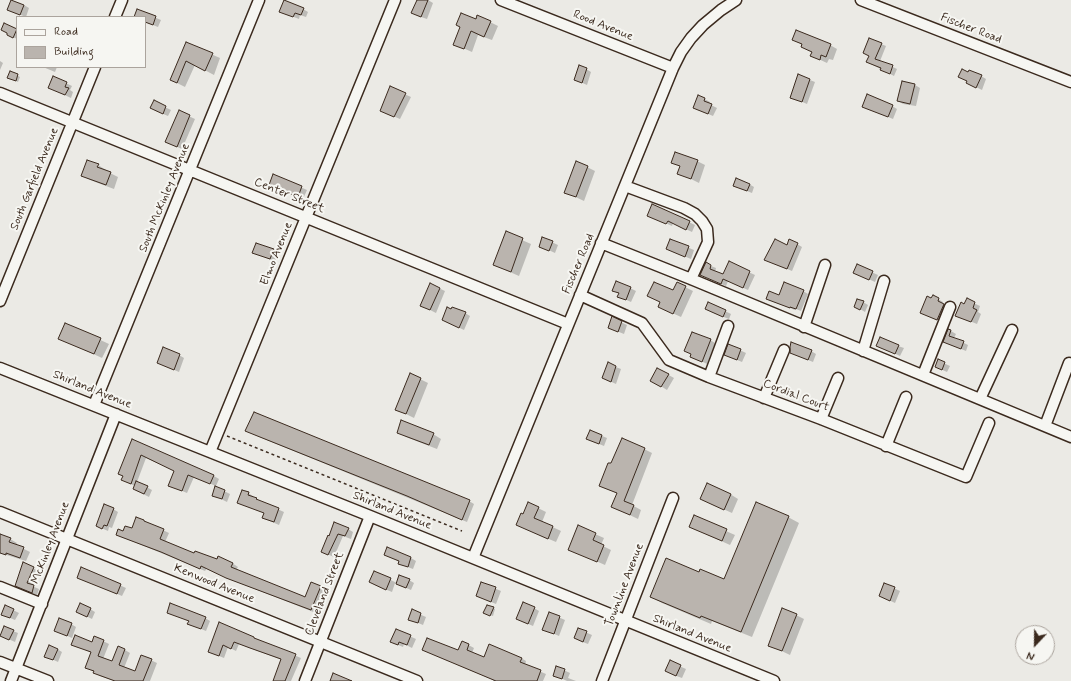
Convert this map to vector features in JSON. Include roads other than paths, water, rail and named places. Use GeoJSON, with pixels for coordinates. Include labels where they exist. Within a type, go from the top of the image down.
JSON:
{"type":"FeatureCollection","features":[{"type":"Feature","properties":{"kind":"street"},"geometry":{"type":"LineString","coordinates":[[115,16],[122,0]]}},
{"type":"Feature","properties":{"kind":"street","name":"South McKinley Avenue"},"geometry":{"type":"LineString","coordinates":[[94,405],[259,0]]}},
{"type":"Feature","properties":{"kind":"street","name":"Elmo Avenue"},"geometry":{"type":"LineString","coordinates":[[210,452],[395,0]]}},
{"type":"Feature","properties":{"kind":"street","name":"Rood Avenue"},"geometry":{"type":"LineString","coordinates":[[501,0],[673,68]]}},
{"type":"Feature","properties":{"kind":"street","name":"Fischer Road"},"geometry":{"type":"LineString","coordinates":[[473,558],[673,68],[681,52],[703,24],[720,10],[736,0]]}},
{"type":"Feature","properties":{"kind":"street","name":"Fischer Road"},"geometry":{"type":"LineString","coordinates":[[861,0],[1071,82]]}},
{"type":"Feature","properties":{"kind":"street","name":"South Garfield Avenue"},"geometry":{"type":"LineString","coordinates":[[0,301],[95,68]]}},
{"type":"Feature","properties":{"kind":"street","name":"Center Street"},"geometry":{"type":"LineString","coordinates":[[0,93],[568,324]]}},
{"type":"Feature","properties":{"kind":"street"},"geometry":{"type":"LineString","coordinates":[[625,186],[684,208],[702,220],[707,229],[708,242],[691,279]]}},
{"type":"Feature","properties":{"kind":"street"},"geometry":{"type":"LineString","coordinates":[[601,243],[1071,437]]}},
{"type":"Feature","properties":{"kind":"street"},"geometry":{"type":"LineString","coordinates":[[804,327],[825,265]]}},
{"type":"Feature","properties":{"kind":"street"},"geometry":{"type":"LineString","coordinates":[[863,351],[884,282]]}},
{"type":"Feature","properties":{"kind":"street","name":"Cordial Court"},"geometry":{"type":"LineString","coordinates":[[580,295],[642,323],[669,360],[966,477],[989,423]]}},
{"type":"Feature","properties":{"kind":"street"},"geometry":{"type":"LineString","coordinates":[[923,375],[950,307]]}},
{"type":"Feature","properties":{"kind":"street"},"geometry":{"type":"LineString","coordinates":[[709,377],[728,326]]}},
{"type":"Feature","properties":{"kind":"street"},"geometry":{"type":"LineString","coordinates":[[980,399],[1012,330]]}},
{"type":"Feature","properties":{"kind":"street"},"geometry":{"type":"LineString","coordinates":[[764,398],[784,350]]}},
{"type":"Feature","properties":{"kind":"street"},"geometry":{"type":"LineString","coordinates":[[1045,426],[1069,363]]}},
{"type":"Feature","properties":{"kind":"street","name":"Shirland Avenue"},"geometry":{"type":"LineString","coordinates":[[0,368],[370,516],[774,681]]}},
{"type":"Feature","properties":{"kind":"street"},"geometry":{"type":"LineString","coordinates":[[822,419],[838,378]]}},
{"type":"Feature","properties":{"kind":"street"},"geometry":{"type":"LineString","coordinates":[[886,446],[906,396]]}},
{"type":"Feature","properties":{"kind":"street","name":"McKinley Avenue"},"geometry":{"type":"LineString","coordinates":[[11,681],[116,414]]}},
{"type":"Feature","properties":{"kind":"street","name":"Townline Avenue"},"geometry":{"type":"LineString","coordinates":[[602,681],[673,498]]}},
{"type":"Feature","properties":{"kind":"street","name":"Kenwood Avenue"},"geometry":{"type":"LineString","coordinates":[[0,512],[417,681]]}},
{"type":"Feature","properties":{"kind":"street","name":"Cleveland Street"},"geometry":{"type":"LineString","coordinates":[[305,681],[370,516]]}},
{"type":"Feature","properties":{"kind":"street"},"geometry":{"type":"LineString","coordinates":[[0,587],[42,604]]}},
{"type":"Feature","properties":{"kind":"street"},"geometry":{"type":"LineString","coordinates":[[0,662],[48,681]]}}]}
